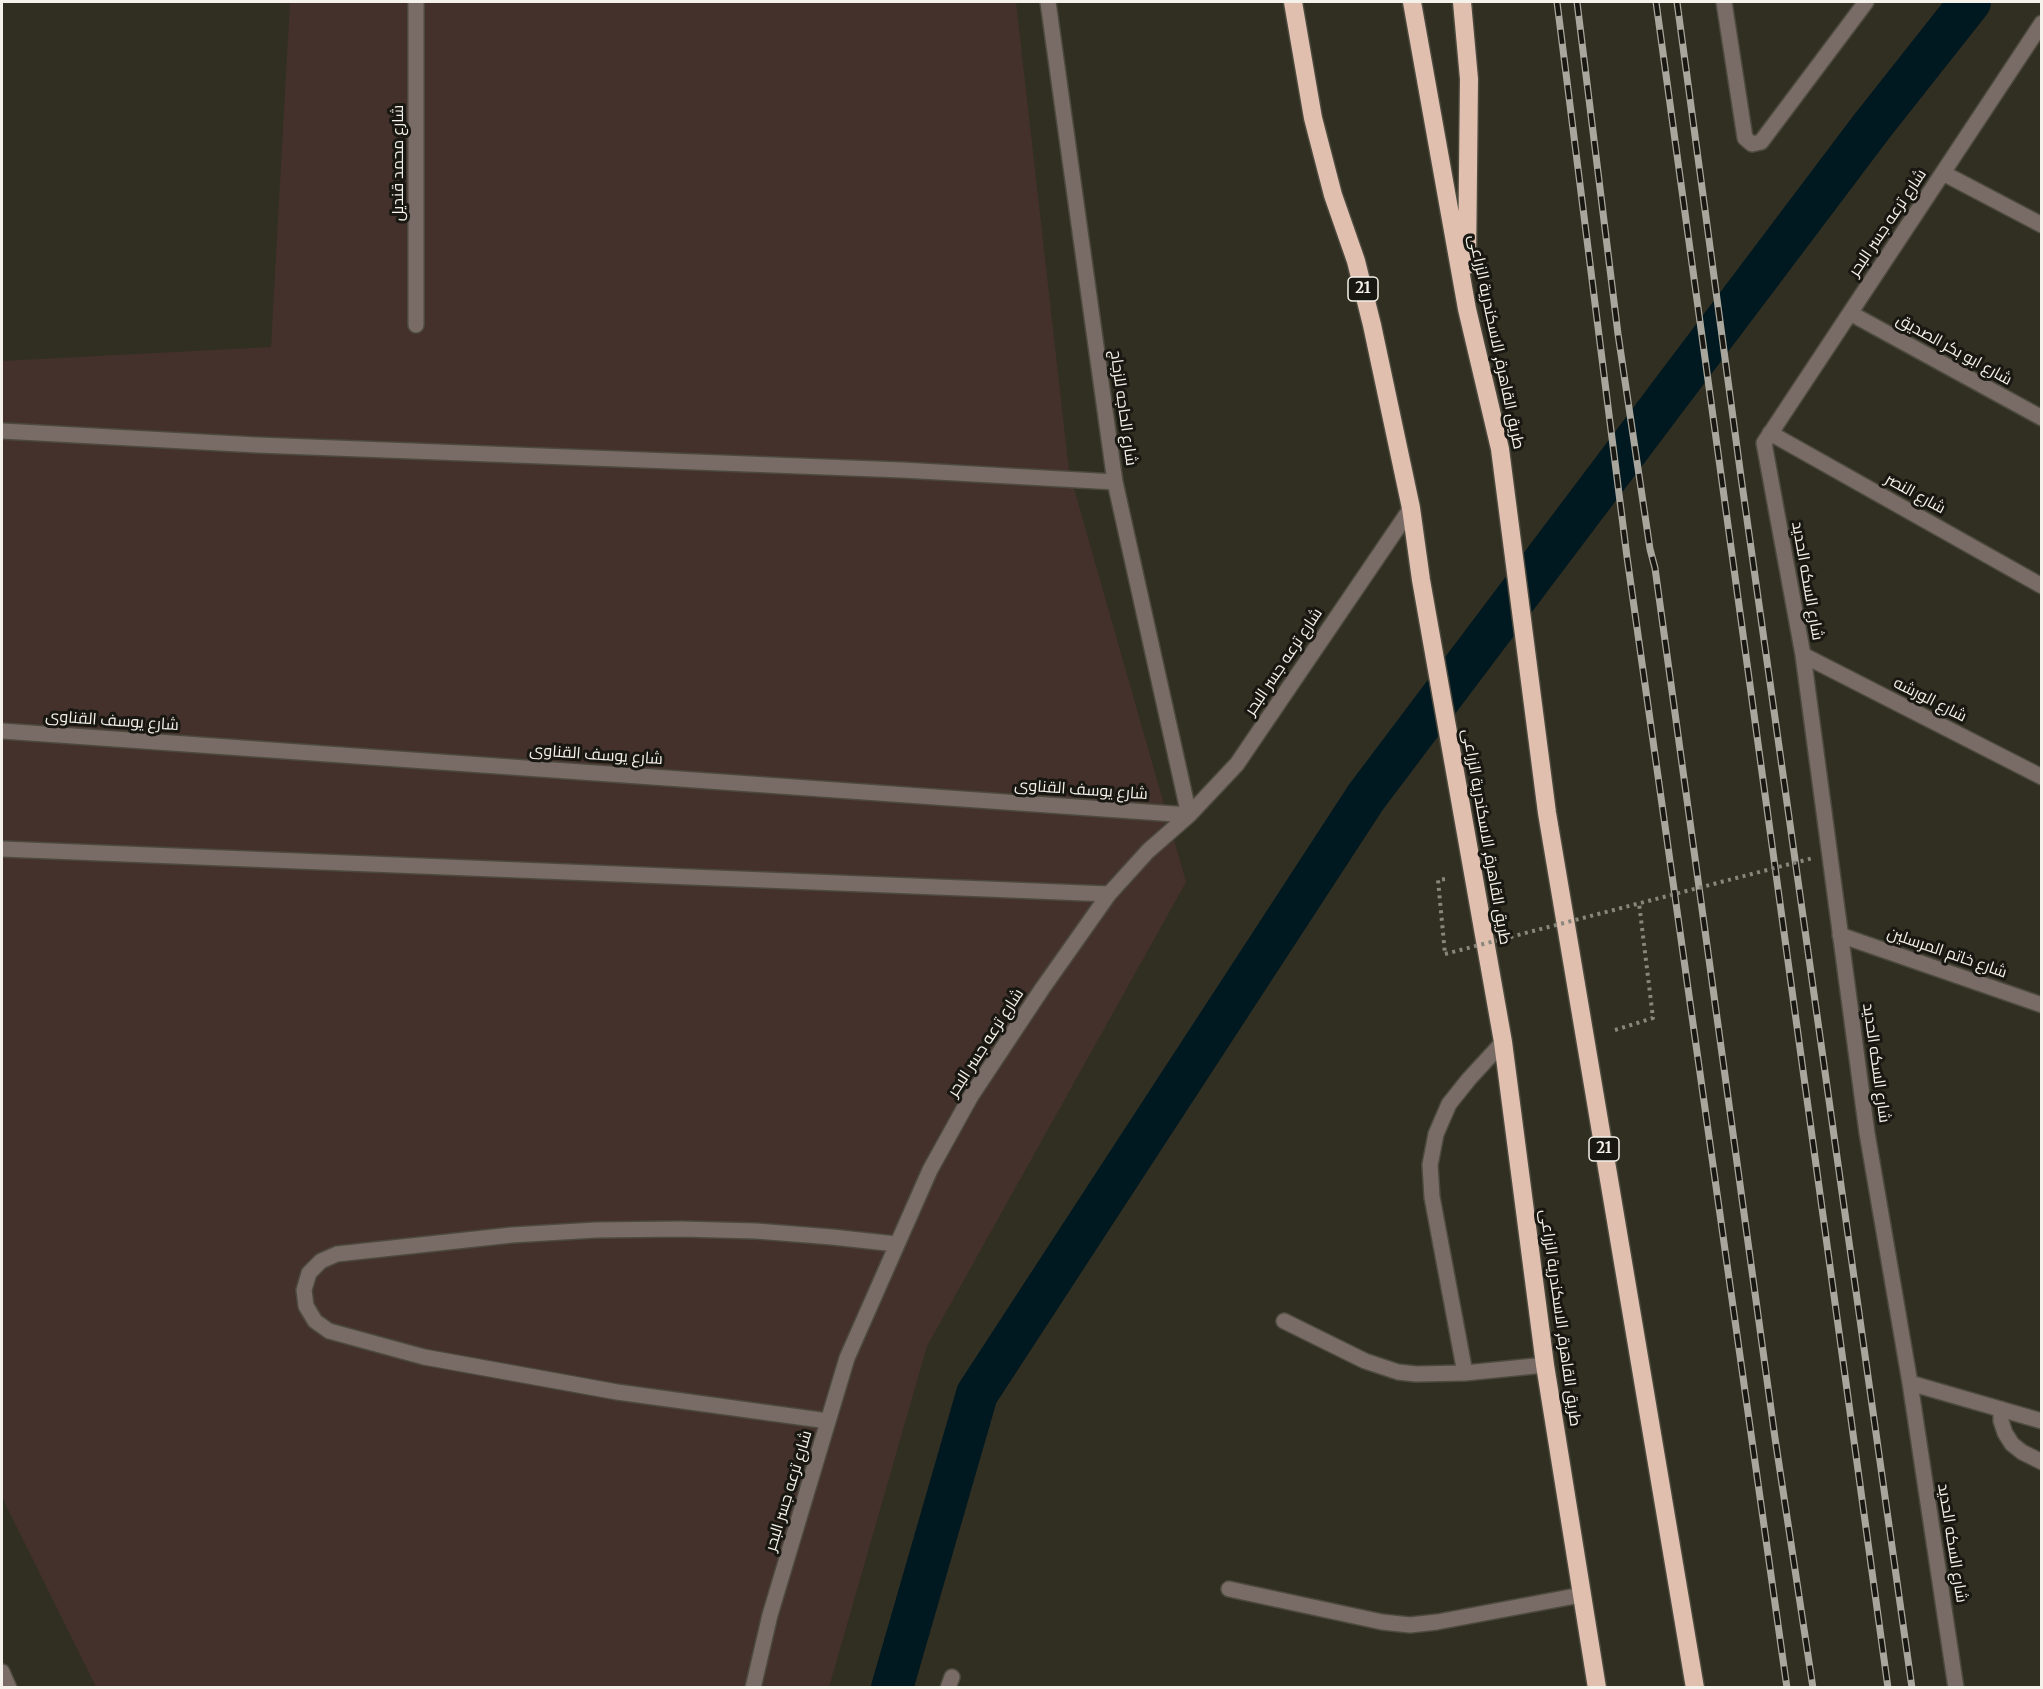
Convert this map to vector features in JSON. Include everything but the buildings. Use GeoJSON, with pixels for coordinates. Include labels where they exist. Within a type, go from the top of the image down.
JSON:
{"type":"FeatureCollection","features":[{"type":"Feature","properties":{"kind":"highway","name":"طريق القاهرة, الاسكندرية الزراعى"},"geometry":{"type":"LineString","coordinates":[[1293,2],[1313,118],[1333,195],[1359,272],[1411,508],[1421,580],[1503,1042],[1545,1365],[1597,1688]]}},
{"type":"Feature","properties":{"kind":"highway","name":"طريق القاهرة, الاسكندرية الزراعى"},"geometry":{"type":"LineString","coordinates":[[1412,2],[1467,309],[1500,449],[1547,813],[1695,1688]]}},
{"type":"Feature","properties":{"kind":"highway"},"geometry":{"type":"LineString","coordinates":[[1462,2],[1469,79],[1467,309]]}},
{"type":"Feature","properties":{"kind":"street","name":"شارع محمد قنديل"},"geometry":{"type":"LineString","coordinates":[[416,2],[416,325]]}},
{"type":"Feature","properties":{"kind":"street","name":"شارع الحاجه للزجاج"},"geometry":{"type":"LineString","coordinates":[[1047,2],[1115,482],[1189,815]]}},
{"type":"Feature","properties":{"kind":"street"},"geometry":{"type":"LineString","coordinates":[[1724,2],[1745,138],[1752,144],[1761,142],[1866,2]]}},
{"type":"Feature","properties":{"kind":"street","name":"شارع ترعه جسر البحر"},"geometry":{"type":"LineString","coordinates":[[1767,438],[2042,23]]}},
{"type":"Feature","properties":{"kind":"street"},"geometry":{"type":"LineString","coordinates":[[1943,172],[2042,225]]}},
{"type":"Feature","properties":{"kind":"street","name":"شارع ابو بكر الصديق"},"geometry":{"type":"LineString","coordinates":[[1850,313],[2042,418]]}},
{"type":"Feature","properties":{"kind":"street"},"geometry":{"type":"LineString","coordinates":[[2,431],[257,445],[902,470],[1115,482]]}},
{"type":"Feature","properties":{"kind":"street","name":"شارع النصر"},"geometry":{"type":"LineString","coordinates":[[1767,438],[2042,586]]}},
{"type":"Feature","properties":{"kind":"street","name":"شارع السكه الحديد"},"geometry":{"type":"LineString","coordinates":[[1767,438],[1803,655],[1867,1133],[1910,1383],[1956,1688]]}},
{"type":"Feature","properties":{"kind":"street","name":"شارع ترعه جسر البحر"},"geometry":{"type":"LineString","coordinates":[[753,1688],[770,1615],[847,1358],[930,1170],[971,1096],[1109,894],[1148,851],[1189,815],[1237,764],[1411,508]]}},
{"type":"Feature","properties":{"kind":"street","name":"شارع الورشه"},"geometry":{"type":"LineString","coordinates":[[1803,655],[2042,777]]}},
{"type":"Feature","properties":{"kind":"street","name":"شارع يوسف القناوى"},"geometry":{"type":"LineString","coordinates":[[2,731],[1189,815]]}},
{"type":"Feature","properties":{"kind":"street"},"geometry":{"type":"LineString","coordinates":[[2,849],[1109,894]]}},
{"type":"Feature","properties":{"kind":"street","name":"شارع خاتم المرسلين"},"geometry":{"type":"LineString","coordinates":[[1840,935],[2042,1005]]}},
{"type":"Feature","properties":{"kind":"street"},"geometry":{"type":"LineString","coordinates":[[1465,1373],[1432,1197],[1430,1165],[1436,1134],[1449,1104],[1503,1042]]}},
{"type":"Feature","properties":{"kind":"street"},"geometry":{"type":"LineString","coordinates":[[828,1421],[617,1392],[424,1357],[329,1331],[315,1321],[306,1306],[304,1290],[309,1273],[321,1261],[337,1254],[512,1235],[596,1230],[681,1229],[756,1231],[896,1244]]}},
{"type":"Feature","properties":{"kind":"street"},"geometry":{"type":"LineString","coordinates":[[1284,1321],[1381,1367],[1416,1374],[1465,1373],[1545,1365]]}},
{"type":"Feature","properties":{"kind":"street"},"geometry":{"type":"LineString","coordinates":[[1910,1383],[2042,1421]]}},
{"type":"Feature","properties":{"kind":"street"},"geometry":{"type":"LineString","coordinates":[[2001,1409],[2001,1421],[2012,1444],[2042,1462]]}},
{"type":"Feature","properties":{"kind":"street"},"geometry":{"type":"LineString","coordinates":[[1229,1589],[1382,1622],[1410,1625],[1581,1595]]}},
{"type":"Feature","properties":{"kind":"street"},"geometry":{"type":"LineString","coordinates":[[2,1672],[9,1688]]}},
{"type":"Feature","properties":{"kind":"path"},"geometry":{"type":"LineString","coordinates":[[1438,880],[1446,954],[1813,858]]}},
{"type":"Feature","properties":{"kind":"path"},"geometry":{"type":"LineString","coordinates":[[1586,1040],[1653,1018],[1640,903]]}},
{"type":"Feature","properties":{"kind":"shaded area"},"geometry":{"type":"Polygon","coordinates":[[[290,2],[1016,2],[1069,471],[1186,882],[927,1346],[829,1687],[96,1687],[2,1497],[2,361],[271,347],[290,2]]]}},
{"type":"Feature","properties":{"kind":"waterway"},"geometry":{"type":"LineString","coordinates":[[892,1688],[977,1394],[1366,797],[1872,126],[1970,2]]}},
{"type":"Feature","properties":{"kind":"railway"},"geometry":{"type":"LineString","coordinates":[[1557,2],[1627,557],[1787,1688]]}},
{"type":"Feature","properties":{"kind":"railway"},"geometry":{"type":"LineString","coordinates":[[1577,2],[1618,334],[1650,549],[1655,568],[1775,1438],[1813,1688]]}},
{"type":"Feature","properties":{"kind":"railway"},"geometry":{"type":"LineString","coordinates":[[1656,2],[1888,1688]]}},
{"type":"Feature","properties":{"kind":"railway"},"geometry":{"type":"LineString","coordinates":[[1677,2],[1741,477],[1912,1688]]}}]}
